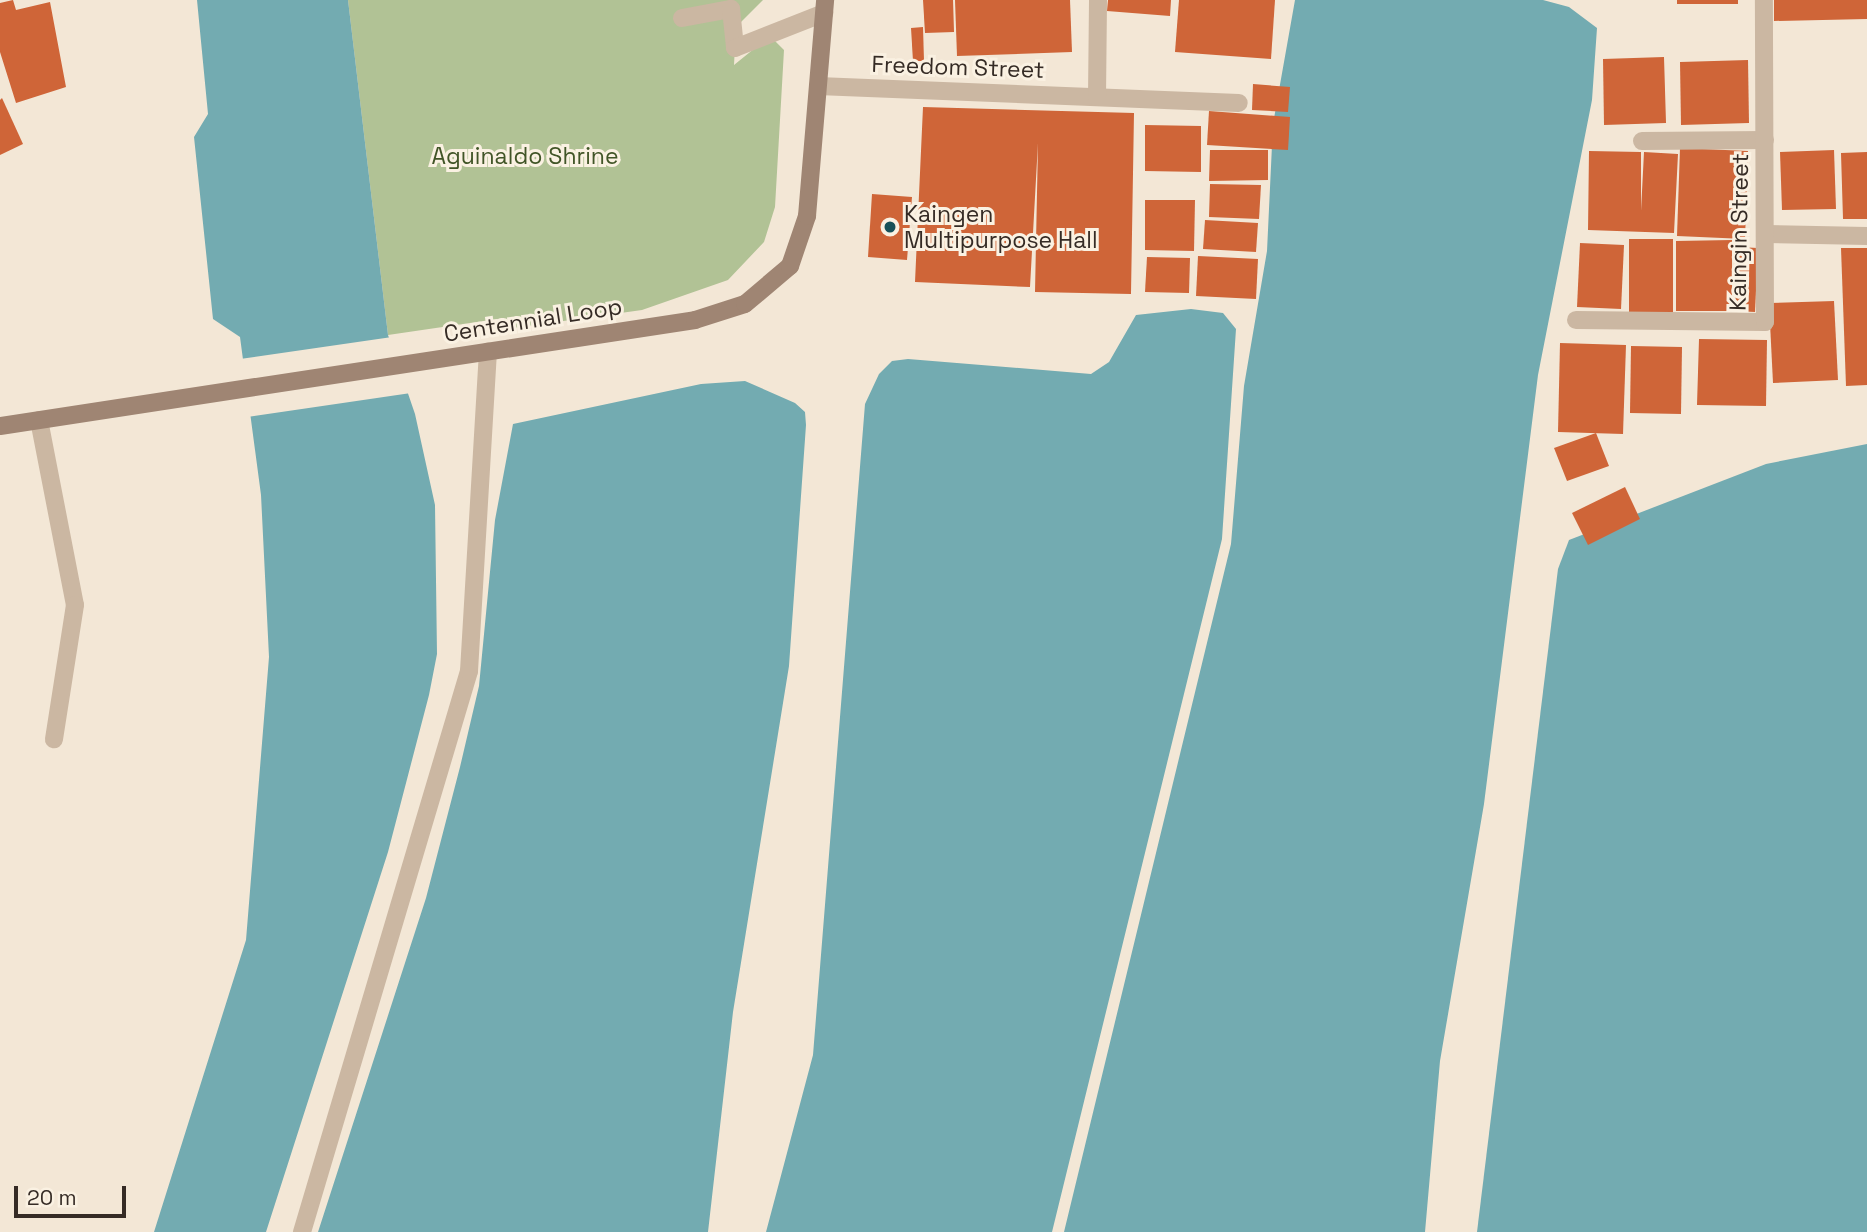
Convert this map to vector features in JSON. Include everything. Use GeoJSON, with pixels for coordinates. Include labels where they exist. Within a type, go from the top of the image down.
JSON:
{"type":"FeatureCollection","features":[{"type":"Feature","properties":{"kind":"main road","name":"Centennial Loop"},"geometry":{"type":"LineString","coordinates":[[0,426],[695,320],[766,293],[790,266],[807,216],[824,7]]}},
{"type":"Feature","properties":{"kind":"street"},"geometry":{"type":"LineString","coordinates":[[1097,97],[1098,0]]}},
{"type":"Feature","properties":{"kind":"street","name":"Kaingin Street"},"geometry":{"type":"LineString","coordinates":[[1576,320],[1765,322],[1764,0]]}},
{"type":"Feature","properties":{"kind":"street"},"geometry":{"type":"LineString","coordinates":[[682,18],[731,9],[735,48],[824,7]]}},
{"type":"Feature","properties":{"kind":"street","name":"Freedom Street"},"geometry":{"type":"LineString","coordinates":[[818,86],[1238,103]]}},
{"type":"Feature","properties":{"kind":"street"},"geometry":{"type":"LineString","coordinates":[[1642,141],[1765,140]]}},
{"type":"Feature","properties":{"kind":"street"},"geometry":{"type":"LineString","coordinates":[[1766,234],[1867,236]]}},
{"type":"Feature","properties":{"kind":"street"},"geometry":{"type":"LineString","coordinates":[[302,1232],[470,671],[488,352]]}},
{"type":"Feature","properties":{"kind":"street"},"geometry":{"type":"LineString","coordinates":[[39,420],[75,605],[54,739]]}},
{"type":"Feature","properties":{"kind":"green space","name":"Aguinaldo Shrine"},"geometry":{"type":"Polygon","coordinates":[[[348,0],[763,0],[736,27],[734,65],[770,36],[784,50],[775,207],[764,242],[728,280],[642,310],[506,329],[504,318],[388,335],[348,0]]]}},
{"type":"Feature","properties":{"kind":"water"},"geometry":{"type":"Polygon","coordinates":[[[197,0],[348,0],[388,335],[415,414],[435,505],[437,654],[429,695],[388,852],[266,1232],[154,1232],[246,940],[269,657],[261,495],[240,337],[213,319],[194,137],[208,114],[197,0]]]}},
{"type":"Feature","properties":{"kind":"water"},"geometry":{"type":"Polygon","coordinates":[[[1295,0],[1543,0],[1569,7],[1597,28],[1592,100],[1538,375],[1484,804],[1440,1061],[1425,1232],[1064,1232],[1231,544],[1244,386],[1267,251],[1273,124],[1295,0]]]}},
{"type":"Feature","properties":{"kind":"water"},"geometry":{"type":"Polygon","coordinates":[[[1191,309],[1223,313],[1236,329],[1222,539],[1052,1232],[766,1232],[813,1055],[865,404],[879,374],[892,361],[908,359],[1091,374],[1109,362],[1136,315],[1191,309]]]}},
{"type":"Feature","properties":{"kind":"water"},"geometry":{"type":"Polygon","coordinates":[[[745,381],[795,403],[805,412],[806,425],[789,666],[733,1012],[708,1232],[318,1232],[426,898],[460,767],[479,686],[495,520],[513,424],[701,384],[745,381]]]}},
{"type":"Feature","properties":{"kind":"water"},"geometry":{"type":"Polygon","coordinates":[[[1867,444],[1867,1232],[1477,1232],[1558,569],[1569,540],[1766,464],[1867,444]]]}},
{"type":"Feature","properties":{"kind":"pier"},"geometry":{"type":"Polygon","coordinates":[[[392,337],[411,393],[247,417],[240,359],[392,337]]]}},
{"type":"Feature","properties":{"kind":"building"},"geometry":{"type":"Polygon","coordinates":[[[13,0],[16,10],[50,2],[66,87],[16,103],[0,52],[0,3],[13,0]]]}},
{"type":"Feature","properties":{"kind":"building"},"geometry":{"type":"Polygon","coordinates":[[[923,0],[953,0],[954,32],[925,33],[923,0]]]}},
{"type":"Feature","properties":{"kind":"building"},"geometry":{"type":"Polygon","coordinates":[[[955,0],[1070,0],[1072,52],[957,56],[955,0]]]}},
{"type":"Feature","properties":{"kind":"building"},"geometry":{"type":"Polygon","coordinates":[[[1108,0],[1171,0],[1170,16],[1107,11],[1108,0]]]}},
{"type":"Feature","properties":{"kind":"building"},"geometry":{"type":"Polygon","coordinates":[[[1179,0],[1275,0],[1271,59],[1175,52],[1179,0]]]}},
{"type":"Feature","properties":{"kind":"building"},"geometry":{"type":"Polygon","coordinates":[[[1677,0],[1738,0],[1738,4],[1677,4],[1677,0]]]}},
{"type":"Feature","properties":{"kind":"building"},"geometry":{"type":"Polygon","coordinates":[[[1774,0],[1867,0],[1867,19],[1774,21],[1774,0]]]}},
{"type":"Feature","properties":{"kind":"building"},"geometry":{"type":"Polygon","coordinates":[[[923,27],[924,61],[913,61],[911,28],[923,27]]]}},
{"type":"Feature","properties":{"kind":"building"},"geometry":{"type":"Polygon","coordinates":[[[1664,57],[1666,123],[1604,125],[1603,59],[1664,57]]]}},
{"type":"Feature","properties":{"kind":"building"},"geometry":{"type":"Polygon","coordinates":[[[1748,60],[1749,123],[1681,125],[1680,62],[1748,60]]]}},
{"type":"Feature","properties":{"kind":"building"},"geometry":{"type":"Polygon","coordinates":[[[1253,84],[1290,87],[1288,112],[1252,110],[1253,84]]]}},
{"type":"Feature","properties":{"kind":"building"},"geometry":{"type":"Polygon","coordinates":[[[2,98],[23,144],[0,155],[0,100],[2,98]]]}},
{"type":"Feature","properties":{"kind":"building"},"geometry":{"type":"Polygon","coordinates":[[[923,107],[1134,113],[1131,294],[1035,292],[1038,143],[1030,287],[915,282],[923,107]]]}},
{"type":"Feature","properties":{"kind":"building"},"geometry":{"type":"Polygon","coordinates":[[[1209,111],[1290,117],[1288,150],[1207,145],[1209,111]]]}},
{"type":"Feature","properties":{"kind":"building"},"geometry":{"type":"Polygon","coordinates":[[[1145,125],[1201,126],[1201,172],[1145,171],[1145,125]]]}},
{"type":"Feature","properties":{"kind":"building"},"geometry":{"type":"Polygon","coordinates":[[[1680,148],[1748,151],[1745,239],[1677,236],[1680,148]]]}},
{"type":"Feature","properties":{"kind":"building"},"geometry":{"type":"Polygon","coordinates":[[[1210,150],[1268,150],[1268,180],[1209,181],[1210,150]]]}},
{"type":"Feature","properties":{"kind":"building"},"geometry":{"type":"Polygon","coordinates":[[[1834,150],[1836,209],[1782,210],[1780,152],[1834,150]]]}},
{"type":"Feature","properties":{"kind":"building"},"geometry":{"type":"Polygon","coordinates":[[[1589,151],[1641,152],[1641,211],[1644,152],[1678,154],[1674,233],[1588,230],[1589,151]]]}},
{"type":"Feature","properties":{"kind":"building"},"geometry":{"type":"Polygon","coordinates":[[[1867,152],[1867,219],[1843,219],[1841,153],[1867,152]]]}},
{"type":"Feature","properties":{"kind":"building"},"geometry":{"type":"Polygon","coordinates":[[[1210,184],[1261,185],[1259,219],[1209,217],[1210,184]]]}},
{"type":"Feature","properties":{"kind":"building","name":"Kaingen Multipurpose Hall"},"geometry":{"type":"Polygon","coordinates":[[[872,194],[912,197],[907,260],[868,257],[872,194]]]}},
{"type":"Feature","properties":{"kind":"building"},"geometry":{"type":"Polygon","coordinates":[[[1145,200],[1195,200],[1194,251],[1145,250],[1145,200]]]}},
{"type":"Feature","properties":{"kind":"building"},"geometry":{"type":"Polygon","coordinates":[[[1205,220],[1258,223],[1256,252],[1203,249],[1205,220]]]}},
{"type":"Feature","properties":{"kind":"building"},"geometry":{"type":"Polygon","coordinates":[[[1629,239],[1673,239],[1673,313],[1629,313],[1629,239]]]}},
{"type":"Feature","properties":{"kind":"building"},"geometry":{"type":"Polygon","coordinates":[[[1732,240],[1732,311],[1676,311],[1676,241],[1732,240]]]}},
{"type":"Feature","properties":{"kind":"building"},"geometry":{"type":"Polygon","coordinates":[[[1580,243],[1624,245],[1621,309],[1577,307],[1580,243]]]}},
{"type":"Feature","properties":{"kind":"building"},"geometry":{"type":"Polygon","coordinates":[[[1738,247],[1758,248],[1755,312],[1735,311],[1738,247]]]}},
{"type":"Feature","properties":{"kind":"building"},"geometry":{"type":"Polygon","coordinates":[[[1841,248],[1867,248],[1867,385],[1846,386],[1841,248]]]}},
{"type":"Feature","properties":{"kind":"building"},"geometry":{"type":"Polygon","coordinates":[[[1198,256],[1258,259],[1256,299],[1196,296],[1198,256]]]}},
{"type":"Feature","properties":{"kind":"building"},"geometry":{"type":"Polygon","coordinates":[[[1147,257],[1190,258],[1189,293],[1145,292],[1147,257]]]}},
{"type":"Feature","properties":{"kind":"building"},"geometry":{"type":"Polygon","coordinates":[[[1834,301],[1838,380],[1773,383],[1769,303],[1834,301]]]}},
{"type":"Feature","properties":{"kind":"building"},"geometry":{"type":"Polygon","coordinates":[[[1699,339],[1767,340],[1766,406],[1697,405],[1699,339]]]}},
{"type":"Feature","properties":{"kind":"building"},"geometry":{"type":"Polygon","coordinates":[[[1560,343],[1626,345],[1623,434],[1558,432],[1560,343]]]}},
{"type":"Feature","properties":{"kind":"building"},"geometry":{"type":"Polygon","coordinates":[[[1631,346],[1682,347],[1681,414],[1630,413],[1631,346]]]}},
{"type":"Feature","properties":{"kind":"building"},"geometry":{"type":"Polygon","coordinates":[[[1596,433],[1609,466],[1567,481],[1554,448],[1596,433]]]}},
{"type":"Feature","properties":{"kind":"building"},"geometry":{"type":"Polygon","coordinates":[[[1625,487],[1640,519],[1588,545],[1572,513],[1625,487]]]}},
{"type":"Feature","properties":{"kind":"place","name":"Kaingen Multipurpose Hall"},"geometry":{"type":"Point","coordinates":[890,227]}}]}
